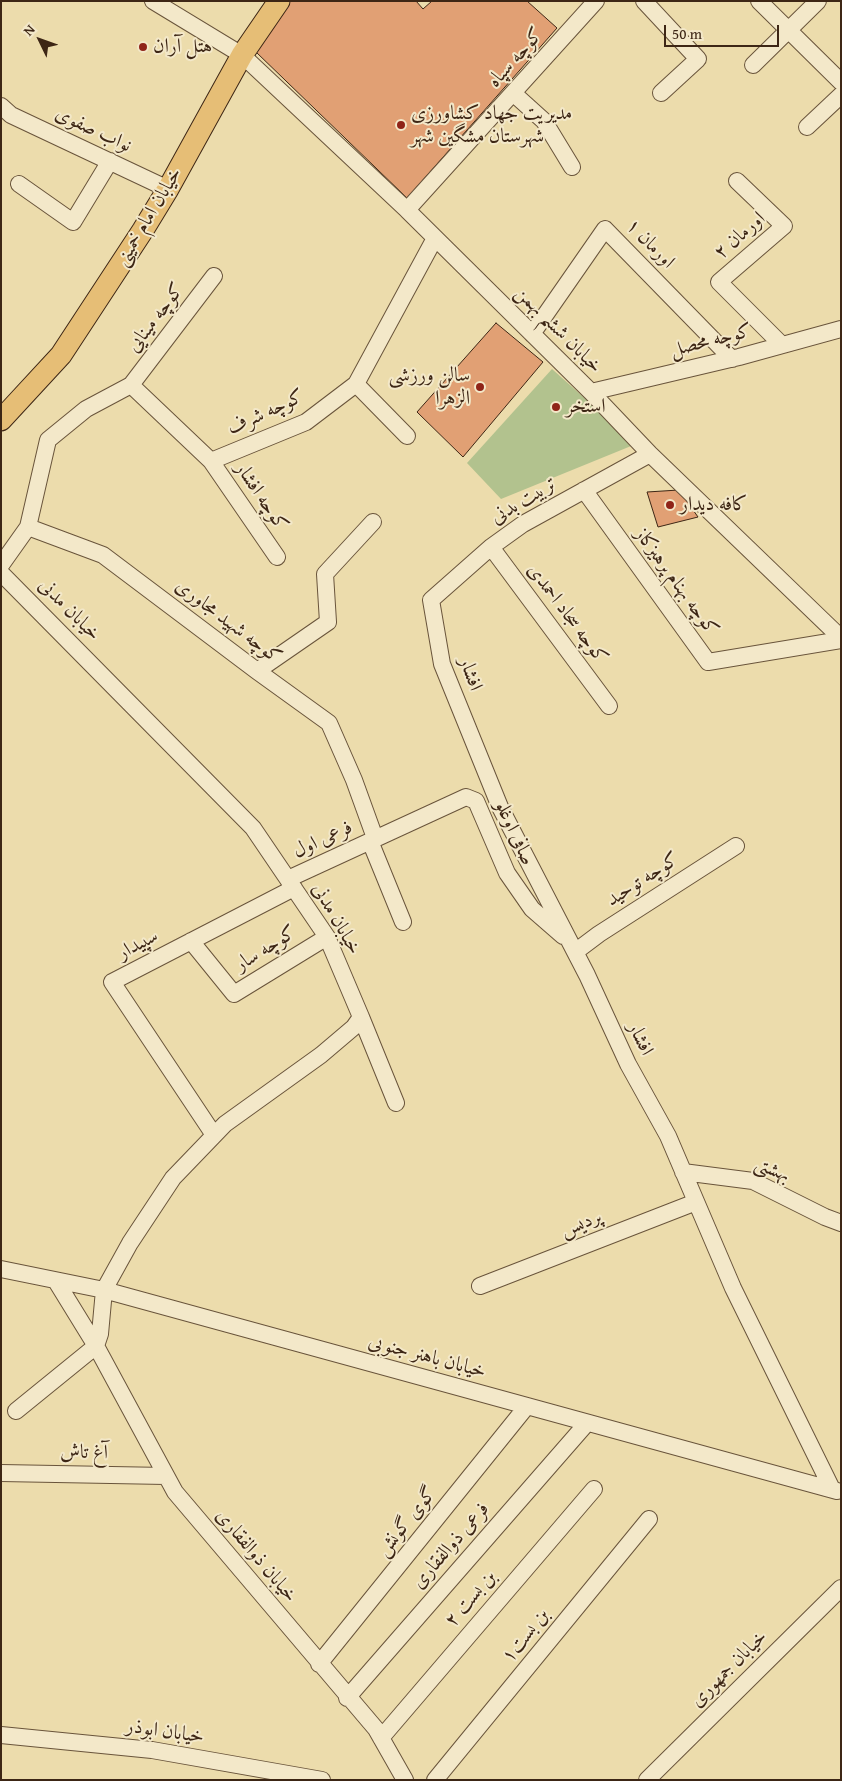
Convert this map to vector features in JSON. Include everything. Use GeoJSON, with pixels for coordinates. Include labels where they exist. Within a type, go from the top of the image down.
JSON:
{"type":"FeatureCollection","features":[{"type":"Feature","properties":{"kind":"main road","name":"خیابان امام خمینی"},"geometry":{"type":"LineString","coordinates":[[1,420],[61,355],[144,230],[242,55],[279,1]]}},
{"type":"Feature","properties":{"kind":"street","name":"خیابان ششم بهمن"},"geometry":{"type":"LineString","coordinates":[[153,1],[242,55],[407,210],[591,392],[650,454],[841,639]]}},
{"type":"Feature","properties":{"kind":"street","name":"کوچه سپاه"},"geometry":{"type":"LineString","coordinates":[[407,210],[596,1]]}},
{"type":"Feature","properties":{"kind":"street"},"geometry":{"type":"LineString","coordinates":[[644,1],[698,59],[661,93]]}},
{"type":"Feature","properties":{"kind":"street"},"geometry":{"type":"LineString","coordinates":[[759,1],[841,82]]}},
{"type":"Feature","properties":{"kind":"street"},"geometry":{"type":"LineString","coordinates":[[753,65],[818,1]]}},
{"type":"Feature","properties":{"kind":"street"},"geometry":{"type":"LineString","coordinates":[[513,93],[544,121],[572,167]]}},
{"type":"Feature","properties":{"kind":"street"},"geometry":{"type":"LineString","coordinates":[[807,127],[841,96]]}},
{"type":"Feature","properties":{"kind":"street","name":"نواب صفوی"},"geometry":{"type":"LineString","coordinates":[[1,106],[11,115],[168,189]]}},
{"type":"Feature","properties":{"kind":"street"},"geometry":{"type":"LineString","coordinates":[[19,184],[73,222],[110,162]]}},
{"type":"Feature","properties":{"kind":"street","name":"اورمان ۲"},"geometry":{"type":"LineString","coordinates":[[737,181],[784,226],[719,282],[782,345]]}},
{"type":"Feature","properties":{"kind":"street","name":"اورمان ۱"},"geometry":{"type":"LineString","coordinates":[[532,334],[605,228],[732,359]]}},
{"type":"Feature","properties":{"kind":"street","name":"کوچه شرف"},"geometry":{"type":"LineString","coordinates":[[211,461],[306,422],[356,384],[435,238]]}},
{"type":"Feature","properties":{"kind":"street","name":"کوچه مینایی"},"geometry":{"type":"LineString","coordinates":[[131,385],[214,276]]}},
{"type":"Feature","properties":{"kind":"street","name":"کوچه محصل"},"geometry":{"type":"LineString","coordinates":[[591,392],[732,359],[841,330]]}},
{"type":"Feature","properties":{"kind":"street"},"geometry":{"type":"LineString","coordinates":[[356,384],[407,436]]}},
{"type":"Feature","properties":{"kind":"street"},"geometry":{"type":"LineString","coordinates":[[1,565],[28,527],[48,440],[86,409],[131,385],[211,461]]}},
{"type":"Feature","properties":{"kind":"street","name":"تربیت بدنی"},"geometry":{"type":"LineString","coordinates":[[431,600],[491,547],[523,524],[650,454]]}},
{"type":"Feature","properties":{"kind":"street","name":"کوچه افشار"},"geometry":{"type":"LineString","coordinates":[[211,461],[277,558]]}},
{"type":"Feature","properties":{"kind":"street","name":"کوچه بهنام پرهیزکاز"},"geometry":{"type":"LineString","coordinates":[[584,490],[708,662],[841,639]]}},
{"type":"Feature","properties":{"kind":"street"},"geometry":{"type":"LineString","coordinates":[[257,671],[328,622],[325,574],[373,522]]}},
{"type":"Feature","properties":{"kind":"street","name":"کوچه شهید مجاوری"},"geometry":{"type":"LineString","coordinates":[[28,527],[103,555],[257,671],[329,722],[354,780],[372,840],[403,922]]}},
{"type":"Feature","properties":{"kind":"street","name":"کوچه سجاد احمدی"},"geometry":{"type":"LineString","coordinates":[[491,547],[609,706]]}},
{"type":"Feature","properties":{"kind":"street","name":"خیابان مدنی"},"geometry":{"type":"LineString","coordinates":[[1,573],[253,828],[327,937],[362,1017]]}},
{"type":"Feature","properties":{"kind":"street","name":"افشار"},"geometry":{"type":"LineString","coordinates":[[431,600],[442,664],[500,807],[572,946],[628,1064],[668,1136],[733,1288],[837,1490]]}},
{"type":"Feature","properties":{"kind":"street","name":"صافی اوغلو"},"geometry":{"type":"LineString","coordinates":[[372,840],[466,797],[476,801],[507,873],[532,909],[572,946]]}},
{"type":"Feature","properties":{"kind":"street","name":"فرعی اول"},"geometry":{"type":"LineString","coordinates":[[291,883],[372,840]]}},
{"type":"Feature","properties":{"kind":"street","name":"کوچه توحید"},"geometry":{"type":"LineString","coordinates":[[572,946],[599,934],[736,846]]}},
{"type":"Feature","properties":{"kind":"street","name":"سپیدار"},"geometry":{"type":"LineString","coordinates":[[214,1135],[112,982],[191,941],[291,883]]}},
{"type":"Feature","properties":{"kind":"street","name":"کوچه سار"},"geometry":{"type":"LineString","coordinates":[[191,941],[234,994],[327,937]]}},
{"type":"Feature","properties":{"kind":"street"},"geometry":{"type":"LineString","coordinates":[[16,1411],[96,1346],[100,1334],[104,1290],[130,1243],[173,1178],[225,1124],[320,1055],[354,1027],[362,1017],[396,1103]]}},
{"type":"Feature","properties":{"kind":"street","name":"بهشتی"},"geometry":{"type":"LineString","coordinates":[[683,1172],[752,1181],[841,1223]]}},
{"type":"Feature","properties":{"kind":"street","name":"پردیس"},"geometry":{"type":"LineString","coordinates":[[480,1286],[696,1202]]}},
{"type":"Feature","properties":{"kind":"street","name":"خیابان باهنر جنوبی"},"geometry":{"type":"LineString","coordinates":[[1,1269],[104,1290],[837,1490]]}},
{"type":"Feature","properties":{"kind":"street","name":"خیابان ذوالفقاری"},"geometry":{"type":"LineString","coordinates":[[56,1281],[96,1346],[175,1492],[347,1698],[376,1729],[405,1780]]}},
{"type":"Feature","properties":{"kind":"street","name":"گوی گونش"},"geometry":{"type":"LineString","coordinates":[[319,1664],[528,1406]]}},
{"type":"Feature","properties":{"kind":"street","name":"فرعی ذوالفقاری"},"geometry":{"type":"LineString","coordinates":[[347,1698],[588,1423]]}},
{"type":"Feature","properties":{"kind":"street","name":"آغ تاش"},"geometry":{"type":"LineString","coordinates":[[1,1473],[166,1476]]}},
{"type":"Feature","properties":{"kind":"street","name":"بن بست ۲"},"geometry":{"type":"LineString","coordinates":[[381,1738],[594,1489]]}},
{"type":"Feature","properties":{"kind":"street","name":"بن بست۱"},"geometry":{"type":"LineString","coordinates":[[435,1780],[648,1519]]}},
{"type":"Feature","properties":{"kind":"street","name":"خیابان جمهوری"},"geometry":{"type":"LineString","coordinates":[[647,1780],[841,1588]]}},
{"type":"Feature","properties":{"kind":"street","name":"خیابان ابوذر"},"geometry":{"type":"LineString","coordinates":[[1,1734],[152,1750],[236,1772],[322,1780]]}},
{"type":"Feature","properties":{"kind":"green space","name":"استخر"},"geometry":{"type":"Polygon","coordinates":[[[552,369],[636,444],[501,499],[467,463],[552,369]]]}},
{"type":"Feature","properties":{"kind":"building","name":"مدیریت جهاد کشاورزی شهرستان مشگین شهر"},"geometry":{"type":"Polygon","coordinates":[[[290,1],[416,1],[423,9],[432,1],[527,1],[557,28],[407,198],[256,52],[290,1]]]}},
{"type":"Feature","properties":{"kind":"building","name":"سالن ورزشی الزهرا"},"geometry":{"type":"Polygon","coordinates":[[[496,323],[543,362],[463,457],[417,412],[496,323]]]}},
{"type":"Feature","properties":{"kind":"building","name":"کافه دیدار"},"geometry":{"type":"Polygon","coordinates":[[[679,490],[698,517],[658,527],[647,492],[679,490]]]}},
{"type":"Feature","properties":{"kind":"place","name":"هتل آران"},"geometry":{"type":"Point","coordinates":[143,47]}},
{"type":"Feature","properties":{"kind":"place","name":"مدیریت جهاد کشاورزی شهرستان مشگین شهر"},"geometry":{"type":"Point","coordinates":[401,125]}},
{"type":"Feature","properties":{"kind":"place","name":"سالن ورزشی الزهرا"},"geometry":{"type":"Point","coordinates":[480,387]}},
{"type":"Feature","properties":{"kind":"place","name":"استخر"},"geometry":{"type":"Point","coordinates":[556,407]}},
{"type":"Feature","properties":{"kind":"place","name":"کافه دیدار"},"geometry":{"type":"Point","coordinates":[670,505]}}]}
